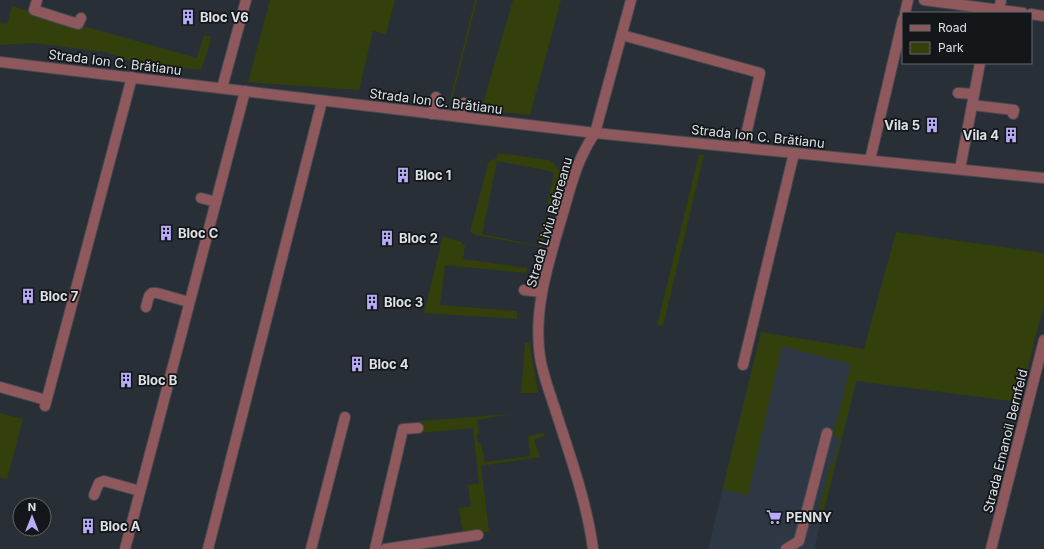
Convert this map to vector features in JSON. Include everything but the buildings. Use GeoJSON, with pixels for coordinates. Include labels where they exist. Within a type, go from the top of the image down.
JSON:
{"type":"FeatureCollection","features":[{"type":"Feature","properties":{"kind":"street"},"geometry":{"type":"LineString","coordinates":[[37,0],[34,10],[78,24],[81,18]]}},
{"type":"Feature","properties":{"kind":"street"},"geometry":{"type":"LineString","coordinates":[[222,88],[246,0]]}},
{"type":"Feature","properties":{"kind":"street","name":"Strada Liviu Rebreanu"},"geometry":{"type":"LineString","coordinates":[[593,549],[590,525],[584,499],[540,357],[539,334],[542,292],[549,259],[572,181],[583,152],[595,134],[632,0]]}},
{"type":"Feature","properties":{"kind":"street"},"geometry":{"type":"LineString","coordinates":[[904,12],[908,0]]}},
{"type":"Feature","properties":{"kind":"street"},"geometry":{"type":"LineString","coordinates":[[924,0],[1000,5],[1020,12]]}},
{"type":"Feature","properties":{"kind":"street"},"geometry":{"type":"LineString","coordinates":[[1032,14],[1044,16]]}},
{"type":"Feature","properties":{"kind":"street"},"geometry":{"type":"LineString","coordinates":[[870,160],[902,23]]}},
{"type":"Feature","properties":{"kind":"street"},"geometry":{"type":"LineString","coordinates":[[622,35],[760,73],[743,148]]}},
{"type":"Feature","properties":{"kind":"street","name":"Strada Ion C. Brătianu"},"geometry":{"type":"LineString","coordinates":[[0,62],[595,134],[1044,178]]}},
{"type":"Feature","properties":{"kind":"street"},"geometry":{"type":"LineString","coordinates":[[960,169],[980,64]]}},
{"type":"Feature","properties":{"kind":"street"},"geometry":{"type":"LineString","coordinates":[[0,387],[45,403],[132,78]]}},
{"type":"Feature","properties":{"kind":"street"},"geometry":{"type":"LineString","coordinates":[[125,549],[245,91]]}},
{"type":"Feature","properties":{"kind":"street"},"geometry":{"type":"LineString","coordinates":[[958,93],[974,94]]}},
{"type":"Feature","properties":{"kind":"street"},"geometry":{"type":"LineString","coordinates":[[432,114],[436,96]]}},
{"type":"Feature","properties":{"kind":"street"},"geometry":{"type":"LineString","coordinates":[[208,549],[322,100]]}},
{"type":"Feature","properties":{"kind":"street"},"geometry":{"type":"LineString","coordinates":[[461,117],[464,103]]}},
{"type":"Feature","properties":{"kind":"street"},"geometry":{"type":"LineString","coordinates":[[972,105],[1014,110],[1014,114]]}},
{"type":"Feature","properties":{"kind":"street"},"geometry":{"type":"LineString","coordinates":[[743,366],[794,153]]}},
{"type":"Feature","properties":{"kind":"street"},"geometry":{"type":"LineString","coordinates":[[201,198],[216,202]]}},
{"type":"Feature","properties":{"kind":"street"},"geometry":{"type":"LineString","coordinates":[[539,257],[549,259]]}},
{"type":"Feature","properties":{"kind":"street"},"geometry":{"type":"LineString","coordinates":[[524,290],[542,292]]}},
{"type":"Feature","properties":{"kind":"street"},"geometry":{"type":"LineString","coordinates":[[146,307],[149,296],[152,293],[190,302]]}},
{"type":"Feature","properties":{"kind":"street","name":"Strada Emanoil Bernfeld"},"geometry":{"type":"LineString","coordinates":[[991,549],[1044,340]]}},
{"type":"Feature","properties":{"kind":"street"},"geometry":{"type":"LineString","coordinates":[[311,549],[345,417]]}},
{"type":"Feature","properties":{"kind":"street"},"geometry":{"type":"LineString","coordinates":[[375,549],[403,429],[418,428]]}},
{"type":"Feature","properties":{"kind":"street"},"geometry":{"type":"LineString","coordinates":[[786,549],[799,541],[827,432]]}},
{"type":"Feature","properties":{"kind":"street"},"geometry":{"type":"LineString","coordinates":[[94,495],[99,483],[104,481],[140,490]]}},
{"type":"Feature","properties":{"kind":"street"},"geometry":{"type":"LineString","coordinates":[[385,549],[478,535]]}},
{"type":"Feature","properties":{"kind":"shaded area","name":"PENNY"},"geometry":{"type":"Polygon","coordinates":[[[761,332],[864,349],[814,549],[708,549],[761,332]]]}},
{"type":"Feature","properties":{"kind":"green space"},"geometry":{"type":"Polygon","coordinates":[[[270,0],[395,0],[386,34],[373,31],[359,90],[248,82],[270,0]]]}},
{"type":"Feature","properties":{"kind":"green space"},"geometry":{"type":"Polygon","coordinates":[[[475,0],[477,0],[452,100],[450,100],[475,0]]]}},
{"type":"Feature","properties":{"kind":"green space"},"geometry":{"type":"Polygon","coordinates":[[[513,0],[561,0],[530,115],[481,110],[513,0]]]}},
{"type":"Feature","properties":{"kind":"green space"},"geometry":{"type":"Polygon","coordinates":[[[12,6],[197,58],[204,35],[212,37],[201,70],[138,63],[105,52],[34,43],[0,45],[0,23],[7,24],[12,6]]]}},
{"type":"Feature","properties":{"kind":"green space"},"geometry":{"type":"Polygon","coordinates":[[[498,153],[549,160],[559,171],[559,192],[552,214],[546,212],[554,172],[497,161],[482,234],[538,246],[544,221],[549,223],[542,247],[475,235],[471,232],[488,164],[491,160],[496,159],[498,153]]]}},
{"type":"Feature","properties":{"kind":"green space"},"geometry":{"type":"Polygon","coordinates":[[[699,155],[704,155],[663,326],[657,325],[699,155]]]}},
{"type":"Feature","properties":{"kind":"green space"},"geometry":{"type":"Polygon","coordinates":[[[896,232],[1044,253],[1044,304],[1019,402],[856,381],[824,510],[819,509],[831,463],[833,464],[840,437],[833,435],[851,364],[782,346],[748,495],[723,489],[761,332],[864,349],[896,232]]]}},
{"type":"Feature","properties":{"kind":"green space"},"geometry":{"type":"Polygon","coordinates":[[[443,236],[462,242],[462,244],[465,245],[463,259],[527,268],[526,273],[445,265],[440,305],[517,311],[517,319],[424,313],[443,236]]]}},
{"type":"Feature","properties":{"kind":"green space"},"geometry":{"type":"Polygon","coordinates":[[[525,343],[530,343],[538,393],[521,393],[525,343]]]}},
{"type":"Feature","properties":{"kind":"green space"},"geometry":{"type":"Polygon","coordinates":[[[0,413],[23,419],[7,479],[0,477],[0,413]]]}},
{"type":"Feature","properties":{"kind":"green space"},"geometry":{"type":"Polygon","coordinates":[[[511,414],[477,420],[479,433],[477,434],[478,443],[481,443],[485,462],[530,456],[528,436],[544,433],[545,436],[534,440],[540,457],[481,466],[489,532],[463,534],[459,508],[471,506],[468,485],[479,483],[473,428],[420,433],[419,421],[511,414]]]}},
{"type":"Feature","properties":{"kind":"place","name":"Bloc V6"},"geometry":{"type":"Point","coordinates":[188,17]}},
{"type":"Feature","properties":{"kind":"place","name":"Vila 5"},"geometry":{"type":"Point","coordinates":[932,125]}},
{"type":"Feature","properties":{"kind":"place","name":"Vila 4"},"geometry":{"type":"Point","coordinates":[1011,135]}},
{"type":"Feature","properties":{"kind":"place","name":"Bloc 1"},"geometry":{"type":"Point","coordinates":[403,175]}},
{"type":"Feature","properties":{"kind":"place","name":"Bloc C"},"geometry":{"type":"Point","coordinates":[166,233]}},
{"type":"Feature","properties":{"kind":"place","name":"Bloc 2"},"geometry":{"type":"Point","coordinates":[387,238]}},
{"type":"Feature","properties":{"kind":"place","name":"Bloc 7"},"geometry":{"type":"Point","coordinates":[28,296]}},
{"type":"Feature","properties":{"kind":"place","name":"Bloc 3"},"geometry":{"type":"Point","coordinates":[372,302]}},
{"type":"Feature","properties":{"kind":"place","name":"Bloc 4"},"geometry":{"type":"Point","coordinates":[357,364]}},
{"type":"Feature","properties":{"kind":"place","name":"Bloc B"},"geometry":{"type":"Point","coordinates":[126,380]}},
{"type":"Feature","properties":{"kind":"place","name":"PENNY"},"geometry":{"type":"Point","coordinates":[774,517]}},
{"type":"Feature","properties":{"kind":"place","name":"Bloc A"},"geometry":{"type":"Point","coordinates":[88,526]}}]}
